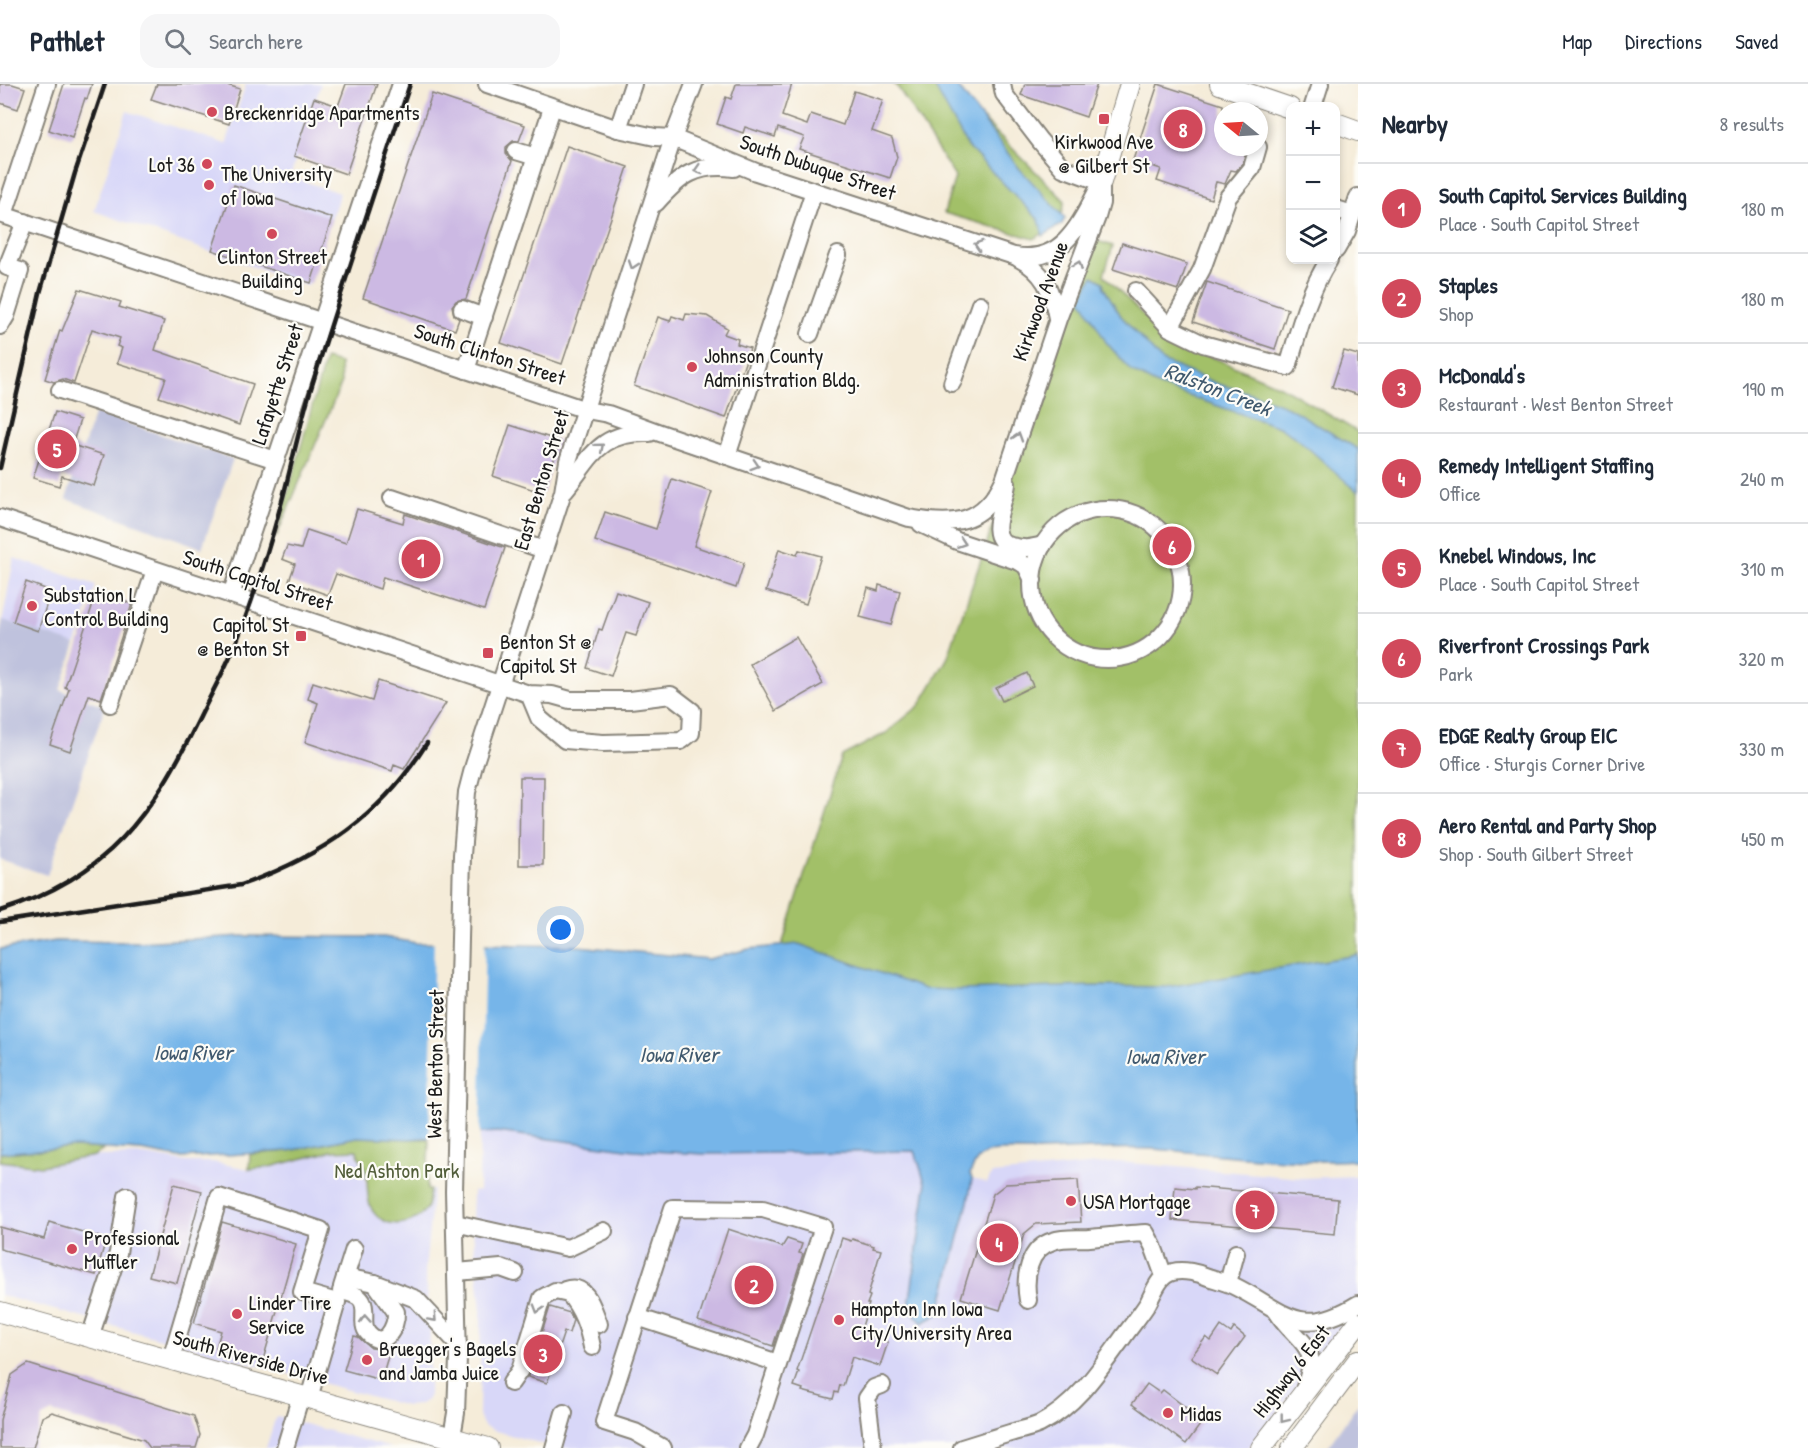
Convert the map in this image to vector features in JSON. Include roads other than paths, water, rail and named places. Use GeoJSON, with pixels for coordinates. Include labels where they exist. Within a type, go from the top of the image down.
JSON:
{"type":"FeatureCollection","features":[{"type":"Feature","properties":{"kind":"main road","name":"Kirkwood Avenue"},"geometry":{"type":"LineString","coordinates":[[1101,182],[1130,84]]}},
{"type":"Feature","properties":{"kind":"main road"},"geometry":{"type":"LineString","coordinates":[[1220,84],[1262,91],[1286,106]]}},
{"type":"Feature","properties":{"kind":"main road"},"geometry":{"type":"LineString","coordinates":[[1340,125],[1358,131]]}},
{"type":"Feature","properties":{"kind":"main road","name":"South Riverside Drive"},"geometry":{"type":"LineString","coordinates":[[0,1312],[305,1396],[451,1443],[489,1448]]}},
{"type":"Feature","properties":{"kind":"main road","name":"Highway 6 East"},"geometry":{"type":"LineString","coordinates":[[1261,1448],[1358,1323]]}},
{"type":"Feature","properties":{"kind":"main road"},"geometry":{"type":"LineString","coordinates":[[1292,1448],[1358,1360]]}},
{"type":"Feature","properties":{"kind":"street"},"geometry":{"type":"LineString","coordinates":[[2,214],[47,84]]}},
{"type":"Feature","properties":{"kind":"street","name":"Lafayette Street"},"geometry":{"type":"LineString","coordinates":[[231,595],[401,84]]}},
{"type":"Feature","properties":{"kind":"street","name":"South Dubuque Street"},"geometry":{"type":"LineString","coordinates":[[487,84],[618,129],[655,137],[673,138],[756,172],[1014,256],[1037,257],[1057,249],[1077,229],[1101,182]]}},
{"type":"Feature","properties":{"kind":"street"},"geometry":{"type":"LineString","coordinates":[[618,129],[633,84]]}},
{"type":"Feature","properties":{"kind":"street","name":"East Benton Street"},"geometry":{"type":"LineString","coordinates":[[501,685],[563,492],[568,461],[673,138],[694,84]]}},
{"type":"Feature","properties":{"kind":"street"},"geometry":{"type":"LineString","coordinates":[[1002,84],[1004,94],[1063,168],[1101,182]]}},
{"type":"Feature","properties":{"kind":"street"},"geometry":{"type":"LineString","coordinates":[[1314,102],[1320,84]]}},
{"type":"Feature","properties":{"kind":"street"},"geometry":{"type":"LineString","coordinates":[[466,370],[552,108]]}},
{"type":"Feature","properties":{"kind":"street"},"geometry":{"type":"LineString","coordinates":[[516,151],[536,157]]}},
{"type":"Feature","properties":{"kind":"street"},"geometry":{"type":"LineString","coordinates":[[1170,328],[1206,261],[1228,197],[1251,168],[1255,156]]}},
{"type":"Feature","properties":{"kind":"street"},"geometry":{"type":"LineString","coordinates":[[651,210],[672,186],[688,173],[702,168],[722,166],[756,172]]}},
{"type":"Feature","properties":{"kind":"street","name":"Kirkwood Avenue"},"geometry":{"type":"LineString","coordinates":[[967,519],[976,516],[998,494],[1058,319],[1099,210],[1101,182]]}},
{"type":"Feature","properties":{"kind":"street"},"geometry":{"type":"LineString","coordinates":[[727,456],[814,191]]}},
{"type":"Feature","properties":{"kind":"street"},"geometry":{"type":"LineString","coordinates":[[1340,242],[1347,231],[1358,197]]}},
{"type":"Feature","properties":{"kind":"street"},"geometry":{"type":"LineString","coordinates":[[1338,210],[1352,214]]}},
{"type":"Feature","properties":{"kind":"street","name":"South Clinton Street"},"geometry":{"type":"LineString","coordinates":[[2,214],[586,410],[608,414],[660,434],[909,518],[936,523],[951,523],[967,519]]}},
{"type":"Feature","properties":{"kind":"street"},"geometry":{"type":"LineString","coordinates":[[0,326],[6,316],[20,271],[7,267],[25,222]]}},
{"type":"Feature","properties":{"kind":"street"},"geometry":{"type":"LineString","coordinates":[[810,334],[838,255]]}},
{"type":"Feature","properties":{"kind":"street"},"geometry":{"type":"LineString","coordinates":[[1014,256],[1028,263],[1040,273],[1049,286],[1058,319]]}},
{"type":"Feature","properties":{"kind":"street"},"geometry":{"type":"LineString","coordinates":[[1136,291],[1170,328],[1203,344],[1288,367],[1306,304],[1326,264]]}},
{"type":"Feature","properties":{"kind":"street"},"geometry":{"type":"LineString","coordinates":[[952,383],[980,304]]}},
{"type":"Feature","properties":{"kind":"street"},"geometry":{"type":"LineString","coordinates":[[462,309],[484,317]]}},
{"type":"Feature","properties":{"kind":"street"},"geometry":{"type":"LineString","coordinates":[[60,390],[276,460]]}},
{"type":"Feature","properties":{"kind":"street"},"geometry":{"type":"LineString","coordinates":[[563,492],[586,460],[609,440],[628,434],[660,434]]}},
{"type":"Feature","properties":{"kind":"street"},"geometry":{"type":"LineString","coordinates":[[1009,466],[997,534],[1004,543],[1025,549],[1044,545]]}},
{"type":"Feature","properties":{"kind":"street"},"geometry":{"type":"LineString","coordinates":[[392,498],[544,550]]}},
{"type":"Feature","properties":{"kind":"street"},"geometry":{"type":"LineString","coordinates":[[1095,510],[1122,511],[1147,520],[1161,531],[1172,546],[1179,562],[1182,597],[1177,613],[1168,629],[1156,642],[1142,651],[1108,660],[1083,655],[1061,644],[1050,633],[1035,604],[1033,580],[1037,558],[1044,545],[1062,524],[1078,515],[1095,510]]}},
{"type":"Feature","properties":{"kind":"street","name":"South Capitol Street"},"geometry":{"type":"LineString","coordinates":[[0,518],[529,694],[552,695],[570,700],[630,700],[671,695],[692,711],[691,733],[681,741],[566,740],[539,718],[529,694]]}},
{"type":"Feature","properties":{"kind":"street"},"geometry":{"type":"LineString","coordinates":[[909,518],[957,541],[1020,562],[1026,566],[1033,580]]}},
{"type":"Feature","properties":{"kind":"street"},"geometry":{"type":"LineString","coordinates":[[110,704],[155,570]]}},
{"type":"Feature","properties":{"kind":"street","name":"West Benton Street"},"geometry":{"type":"LineString","coordinates":[[451,1443],[457,1398],[457,1272],[454,1191],[462,855],[467,792],[501,685]]}},
{"type":"Feature","properties":{"kind":"street"},"geometry":{"type":"LineString","coordinates":[[90,1337],[118,1253],[127,1196]]}},
{"type":"Feature","properties":{"kind":"street"},"geometry":{"type":"LineString","coordinates":[[171,1359],[219,1197],[321,1230],[302,1292],[341,1290],[375,1283],[416,1299],[458,1344]]}},
{"type":"Feature","properties":{"kind":"street"},"geometry":{"type":"LineString","coordinates":[[663,1448],[635,1432],[603,1422],[674,1208],[763,1209],[823,1227],[755,1435],[748,1448]]}},
{"type":"Feature","properties":{"kind":"street"},"geometry":{"type":"LineString","coordinates":[[455,1223],[568,1248],[604,1232]]}},
{"type":"Feature","properties":{"kind":"street"},"geometry":{"type":"LineString","coordinates":[[1028,1299],[1026,1275],[1031,1261],[1036,1251],[1053,1240],[1146,1233],[1164,1276]]}},
{"type":"Feature","properties":{"kind":"street"},"geometry":{"type":"LineString","coordinates":[[285,1448],[305,1396],[354,1249]]}},
{"type":"Feature","properties":{"kind":"street"},"geometry":{"type":"LineString","coordinates":[[1228,1283],[1236,1253]]}},
{"type":"Feature","properties":{"kind":"street"},"geometry":{"type":"LineString","coordinates":[[457,1272],[501,1268],[515,1273]]}},
{"type":"Feature","properties":{"kind":"street"},"geometry":{"type":"LineString","coordinates":[[962,1448],[1037,1425],[1059,1413],[1081,1393],[1148,1303],[1164,1276],[1173,1272],[1202,1274],[1228,1283],[1276,1312],[1298,1320],[1315,1321],[1342,1314],[1358,1304]]}},
{"type":"Feature","properties":{"kind":"street"},"geometry":{"type":"LineString","coordinates":[[341,1290],[358,1296],[364,1303],[363,1324],[375,1339],[381,1339],[392,1332],[396,1312],[375,1283]]}},
{"type":"Feature","properties":{"kind":"street"},"geometry":{"type":"LineString","coordinates":[[511,1383],[520,1370],[542,1298],[555,1291],[570,1288],[580,1290],[593,1306],[599,1324]]}},
{"type":"Feature","properties":{"kind":"street"},"geometry":{"type":"LineString","coordinates":[[562,1291],[569,1294],[585,1320],[591,1347]]}},
{"type":"Feature","properties":{"kind":"street"},"geometry":{"type":"LineString","coordinates":[[1276,1312],[1288,1328],[1302,1339],[1311,1356],[1311,1369],[1302,1395]]}},
{"type":"Feature","properties":{"kind":"street"},"geometry":{"type":"LineString","coordinates":[[638,1317],[778,1363]]}},
{"type":"Feature","properties":{"kind":"street"},"geometry":{"type":"LineString","coordinates":[[873,1448],[867,1398],[874,1388],[882,1385]]}},
{"type":"Feature","properties":{"kind":"street"},"geometry":{"type":"LineString","coordinates":[[554,1448],[564,1413]]}},
{"type":"Feature","properties":{"kind":"water"},"geometry":{"type":"Polygon","coordinates":[[[933,84],[956,84],[1019,168],[1065,218],[1062,224],[1043,236],[1039,220],[968,147],[933,84]]]}},
{"type":"Feature","properties":{"kind":"water","name":"Ralston Creek"},"geometry":{"type":"Polygon","coordinates":[[[1093,276],[1103,282],[1104,288],[1121,316],[1162,361],[1218,384],[1288,407],[1358,449],[1358,492],[1298,439],[1279,427],[1157,385],[1131,371],[1106,342],[1081,298],[1093,276]]]}},
{"type":"Feature","properties":{"kind":"water","name":"Iowa River"},"geometry":{"type":"Polygon","coordinates":[[[243,936],[384,937],[416,943],[578,946],[708,959],[749,949],[799,944],[925,989],[959,990],[1096,986],[1167,987],[1358,955],[1358,1160],[1280,1160],[1138,1148],[987,1153],[978,1160],[970,1174],[972,1179],[968,1202],[939,1314],[922,1323],[909,1307],[926,1186],[915,1151],[704,1154],[634,1150],[497,1132],[410,1139],[357,1137],[289,1151],[180,1158],[141,1151],[74,1147],[0,1153],[0,949],[56,941],[138,942],[243,936]]]}},
{"type":"Feature","properties":{"kind":"railway"},"geometry":{"type":"LineString","coordinates":[[0,468],[40,293],[75,173],[105,84]]}},
{"type":"Feature","properties":{"kind":"railway"},"geometry":{"type":"LineString","coordinates":[[0,911],[38,897],[70,880],[98,860],[122,838],[144,813],[163,784],[222,674],[237,641],[264,564],[309,395],[410,84]]}},
{"type":"Feature","properties":{"kind":"railway"},"geometry":{"type":"LineString","coordinates":[[0,922],[241,885],[270,874],[323,847],[369,812],[390,792],[427,743]]}},
{"type":"Feature","properties":{"kind":"place","name":"Breckenridge Apartments"},"geometry":{"type":"Point","coordinates":[212,112]}},
{"type":"Feature","properties":{"kind":"place","name":"Kirkwood Ave @ Gilbert St"},"geometry":{"type":"Point","coordinates":[1104,119]}},
{"type":"Feature","properties":{"kind":"place","name":"Aero Rental and Party Shop"},"geometry":{"type":"Point","coordinates":[1183,129]}},
{"type":"Feature","properties":{"kind":"place","name":"Lot 36"},"geometry":{"type":"Point","coordinates":[207,164]}},
{"type":"Feature","properties":{"kind":"place","name":"The University of Iowa"},"geometry":{"type":"Point","coordinates":[209,185]}},
{"type":"Feature","properties":{"kind":"place","name":"Clinton Street Building"},"geometry":{"type":"Point","coordinates":[272,234]}},
{"type":"Feature","properties":{"kind":"place","name":"Johnson County Administration Bldg."},"geometry":{"type":"Point","coordinates":[692,367]}},
{"type":"Feature","properties":{"kind":"place","name":"Knebel Windows, Inc"},"geometry":{"type":"Point","coordinates":[57,449]}},
{"type":"Feature","properties":{"kind":"place","name":"Riverfront Crossings Park"},"geometry":{"type":"Point","coordinates":[1172,546]}},
{"type":"Feature","properties":{"kind":"place","name":"South Capitol Services Building"},"geometry":{"type":"Point","coordinates":[421,559]}},
{"type":"Feature","properties":{"kind":"place","name":"Substation L Control Building"},"geometry":{"type":"Point","coordinates":[32,606]}},
{"type":"Feature","properties":{"kind":"place","name":"Capitol St @ Benton St"},"geometry":{"type":"Point","coordinates":[301,636]}},
{"type":"Feature","properties":{"kind":"place","name":"Benton St @ Capitol St"},"geometry":{"type":"Point","coordinates":[488,653]}},
{"type":"Feature","properties":{"kind":"place","name":"USA Mortgage"},"geometry":{"type":"Point","coordinates":[1071,1201]}},
{"type":"Feature","properties":{"kind":"place","name":"EDGE Realty Group EIC"},"geometry":{"type":"Point","coordinates":[1255,1210]}},
{"type":"Feature","properties":{"kind":"place","name":"Remedy Intelligent Staffing"},"geometry":{"type":"Point","coordinates":[999,1243]}},
{"type":"Feature","properties":{"kind":"place","name":"Professional Muffler"},"geometry":{"type":"Point","coordinates":[72,1249]}},
{"type":"Feature","properties":{"kind":"place","name":"Staples"},"geometry":{"type":"Point","coordinates":[754,1285]}},
{"type":"Feature","properties":{"kind":"place","name":"Linder Tire Service"},"geometry":{"type":"Point","coordinates":[237,1314]}},
{"type":"Feature","properties":{"kind":"place","name":"Hampton Inn Iowa City/University Area"},"geometry":{"type":"Point","coordinates":[839,1320]}},
{"type":"Feature","properties":{"kind":"place","name":"McDonald's"},"geometry":{"type":"Point","coordinates":[543,1354]}},
{"type":"Feature","properties":{"kind":"place","name":"Bruegger's Bagels and Jamba Juice"},"geometry":{"type":"Point","coordinates":[367,1360]}},
{"type":"Feature","properties":{"kind":"place","name":"Midas"},"geometry":{"type":"Point","coordinates":[1168,1413]}},
{"type":"Feature","properties":{"kind":"park label","name":"Ned Ashton Park"},"geometry":{"type":"Point","coordinates":[397,1170]}}]}
